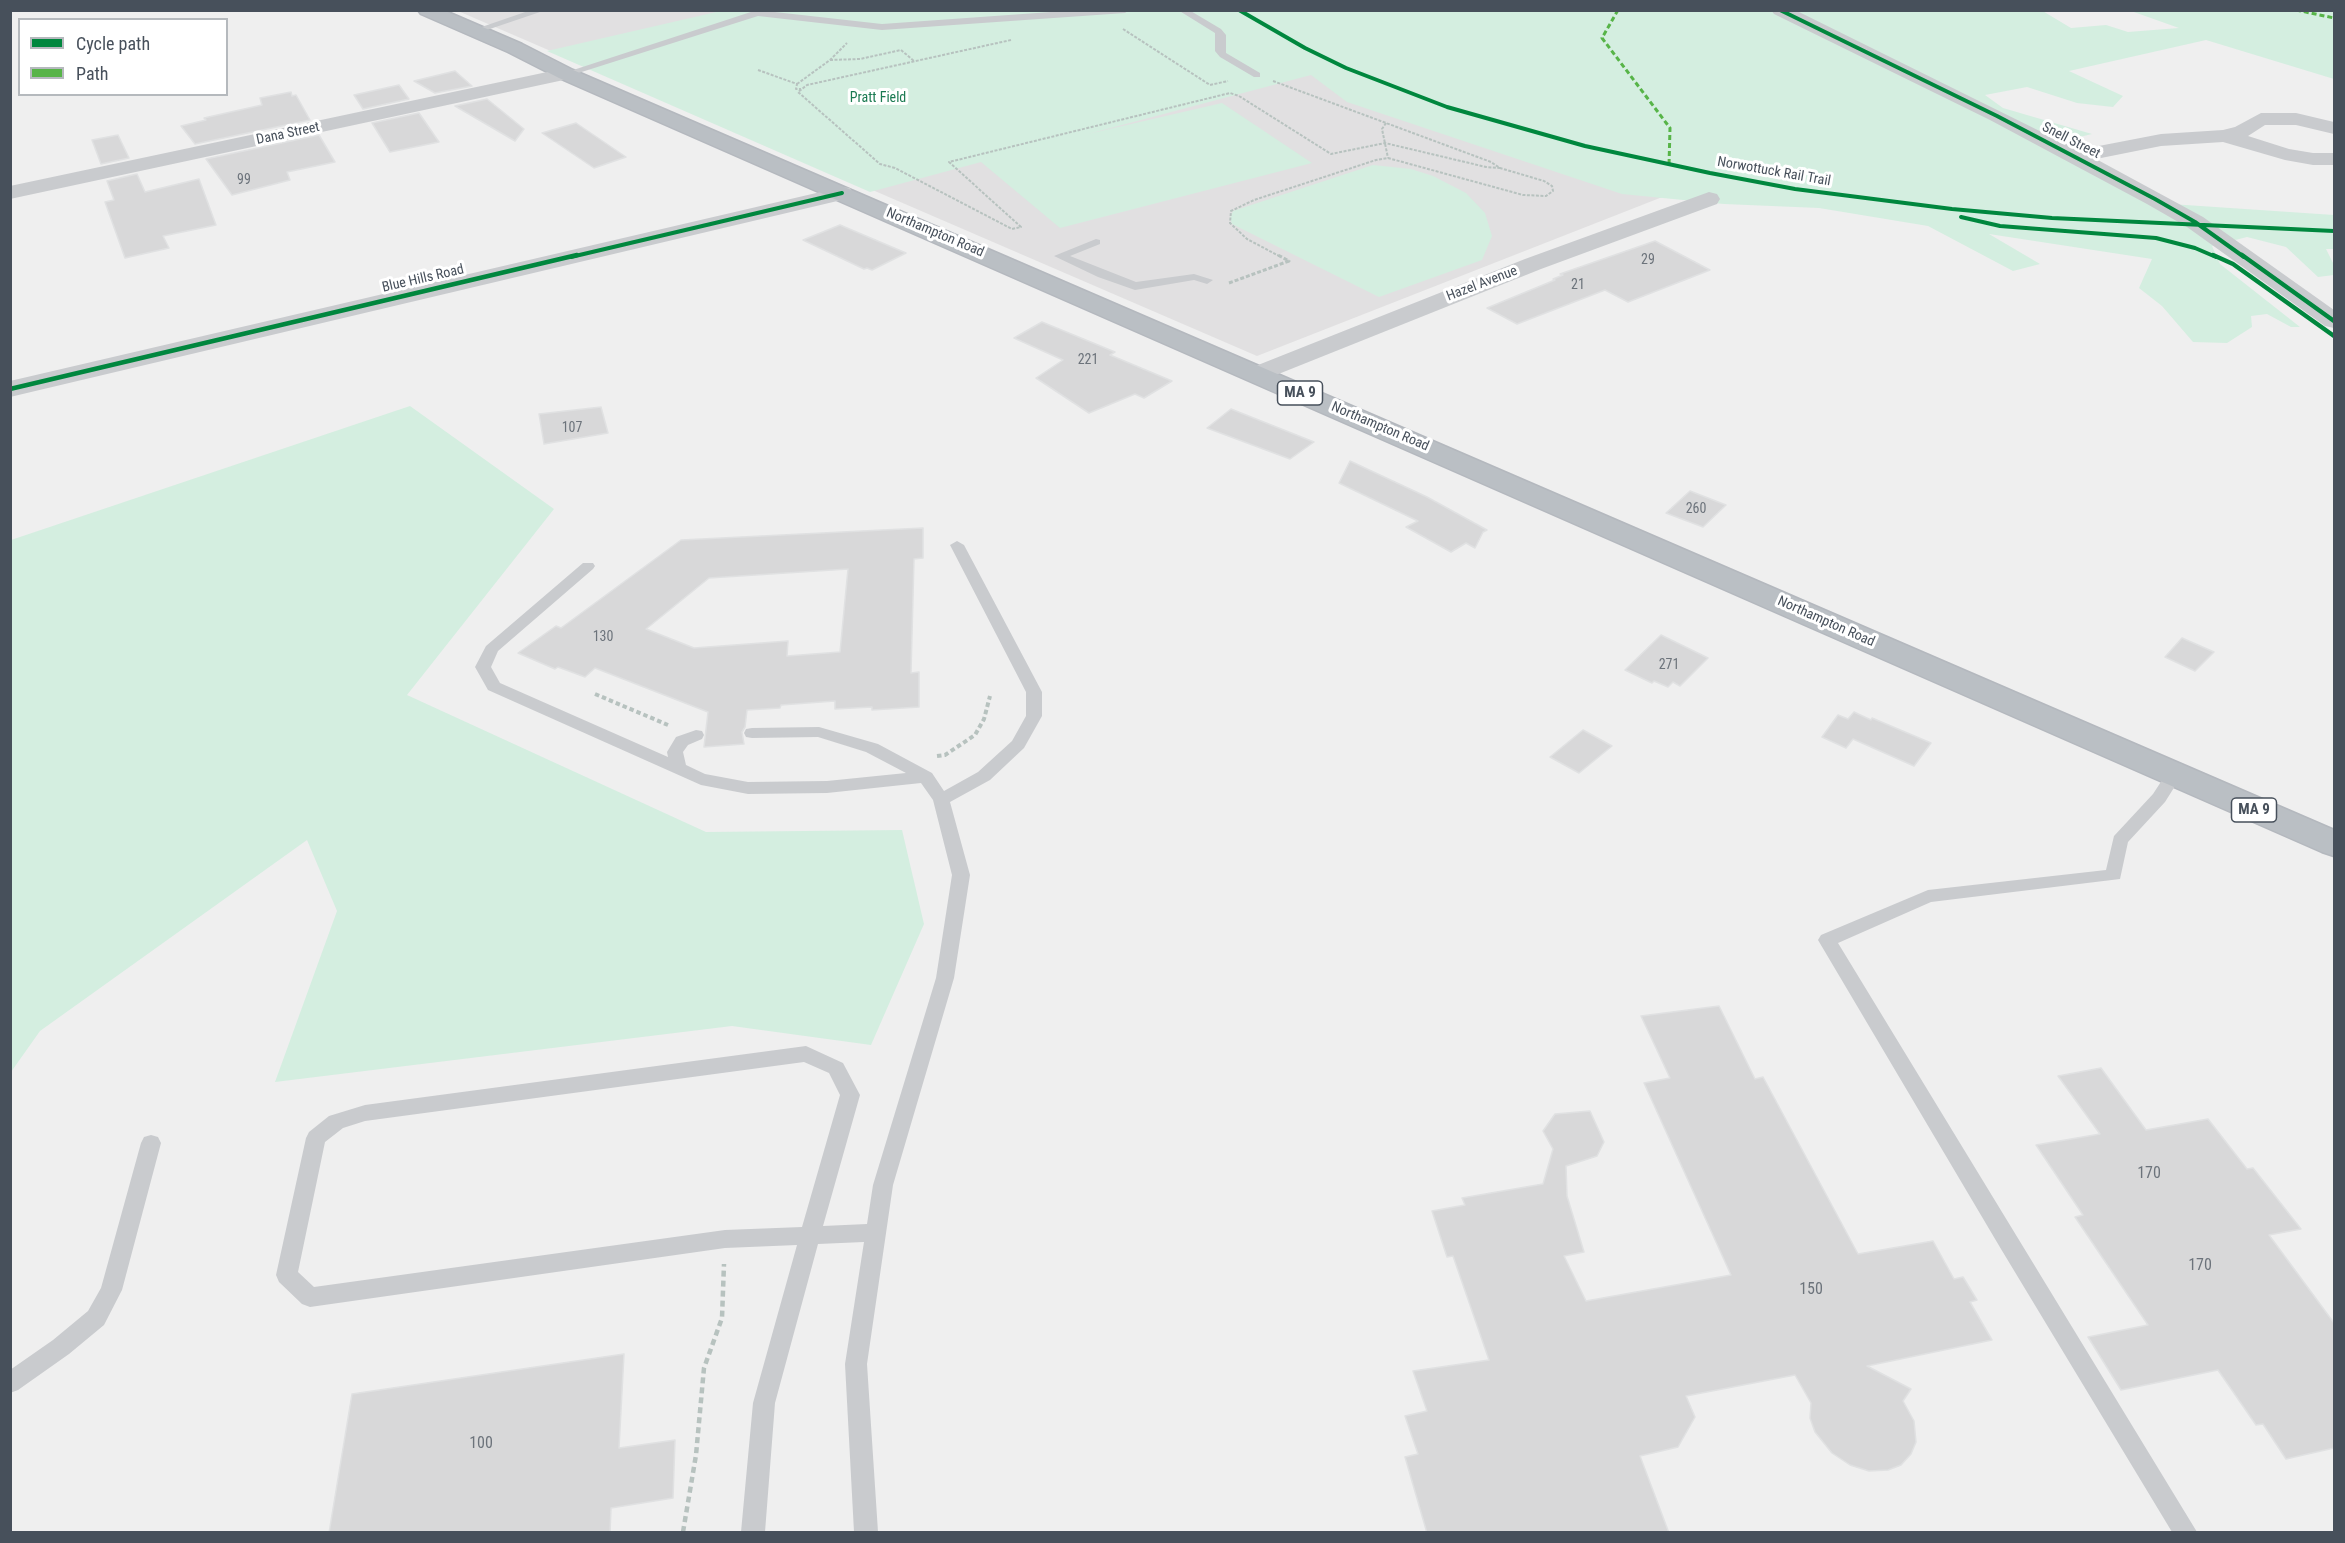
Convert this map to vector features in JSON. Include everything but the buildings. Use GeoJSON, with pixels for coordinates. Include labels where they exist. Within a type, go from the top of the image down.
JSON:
{"type":"FeatureCollection","features":[{"type":"Feature","properties":{"kind":"highway","name":"Northampton Road"},"geometry":{"type":"LineString","coordinates":[[427,10],[566,74],[2334,844]]}},
{"type":"Feature","properties":{"kind":"street","name":"Snell Street"},"geometry":{"type":"LineString","coordinates":[[1780,10],[2077,157],[2179,212],[2334,321]]}},
{"type":"Feature","properties":{"kind":"street","name":"Dana Street"},"geometry":{"type":"LineString","coordinates":[[10,193],[566,74]]}},
{"type":"Feature","properties":{"kind":"street"},"geometry":{"type":"LineString","coordinates":[[2077,157],[2161,140],[2223,136],[2242,131],[2261,120],[2277,118],[2317,123],[2334,129]]}},
{"type":"Feature","properties":{"kind":"street"},"geometry":{"type":"LineString","coordinates":[[2223,136],[2254,143],[2285,154],[2313,159],[2334,159]]}},
{"type":"Feature","properties":{"kind":"street","name":"Blue Hills Road"},"geometry":{"type":"LineString","coordinates":[[10,389],[842,193]]}},
{"type":"Feature","properties":{"kind":"street","name":"Hazel Avenue"},"geometry":{"type":"LineString","coordinates":[[1257,374],[1533,264],[1709,199]]}},
{"type":"Feature","properties":{"kind":"lane"},"geometry":{"type":"LineString","coordinates":[[475,31],[542,10]]}},
{"type":"Feature","properties":{"kind":"lane"},"geometry":{"type":"LineString","coordinates":[[566,74],[755,12],[815,21],[882,27],[1125,10]]}},
{"type":"Feature","properties":{"kind":"lane"},"geometry":{"type":"LineString","coordinates":[[1182,10],[1218,31],[1221,34],[1220,51],[1223,55],[1257,75]]}},
{"type":"Feature","properties":{"kind":"lane"},"geometry":{"type":"LineString","coordinates":[[1096,242],[1059,256],[1102,275],[1135,286],[1194,277],[1207,280]]}},
{"type":"Feature","properties":{"kind":"lane"},"geometry":{"type":"LineString","coordinates":[[941,800],[984,776],[1018,744],[1034,716],[1034,692],[957,545]]}},
{"type":"Feature","properties":{"kind":"lane"},"geometry":{"type":"LineString","coordinates":[[588,566],[491,649],[483,667],[494,686],[701,779],[748,788],[827,787],[926,777]]}},
{"type":"Feature","properties":{"kind":"lane"},"geometry":{"type":"LineString","coordinates":[[752,733],[819,732],[872,748],[926,777],[941,800],[961,875],[945,978],[883,1185],[856,1364],[866,1533]]}},
{"type":"Feature","properties":{"kind":"lane"},"geometry":{"type":"LineString","coordinates":[[678,768],[675,752],[682,741],[696,735]]}},
{"type":"Feature","properties":{"kind":"lane"},"geometry":{"type":"LineString","coordinates":[[2174,775],[2159,798],[2120,840],[2114,875],[1928,896],[1827,940],[2185,1533]]}},
{"type":"Feature","properties":{"kind":"lane"},"geometry":{"type":"LineString","coordinates":[[753,1533],[764,1403],[810,1236],[850,1095],[836,1068],[806,1054],[364,1113],[336,1122],[316,1138],[287,1275],[310,1297],[725,1239],[810,1236],[876,1232]]}},
{"type":"Feature","properties":{"kind":"lane"},"geometry":{"type":"LineString","coordinates":[[10,1383],[61,1347],[96,1318],[111,1290],[151,1143]]}},
{"type":"Feature","properties":{"kind":"path"},"geometry":{"type":"LineString","coordinates":[[1122,29],[1209,85],[1257,75],[1491,162],[1500,168]]}},
{"type":"Feature","properties":{"kind":"path"},"geometry":{"type":"LineString","coordinates":[[1017,39],[807,85],[798,92],[880,164],[895,168],[1012,229],[1021,227],[949,162],[1223,94],[1239,96],[1331,154],[1385,143],[1486,167],[1500,168],[1544,181],[1552,186],[1553,191],[1546,196],[1523,195],[1388,158],[1254,200],[1231,212],[1230,223],[1247,239],[1289,261],[1239,279]]}},
{"type":"Feature","properties":{"kind":"path"},"geometry":{"type":"LineString","coordinates":[[797,84],[830,60],[848,42]]}},
{"type":"Feature","properties":{"kind":"path"},"geometry":{"type":"LineString","coordinates":[[830,60],[860,59],[901,50],[914,62]]}},
{"type":"Feature","properties":{"kind":"path"},"geometry":{"type":"LineString","coordinates":[[758,70],[797,84]]}},
{"type":"Feature","properties":{"kind":"path"},"geometry":{"type":"LineString","coordinates":[[797,84],[796,89],[802,90]]}},
{"type":"Feature","properties":{"kind":"path"},"geometry":{"type":"LineString","coordinates":[[1239,96],[1244,94]]}},
{"type":"Feature","properties":{"kind":"path"},"geometry":{"type":"LineString","coordinates":[[1386,123],[1382,129],[1388,158]]}},
{"type":"Feature","properties":{"kind":"path"},"geometry":{"type":"LineString","coordinates":[[595,694],[674,728]]}},
{"type":"Feature","properties":{"kind":"path"},"geometry":{"type":"LineString","coordinates":[[683,1533],[696,1455],[704,1368],[722,1317],[725,1239]]}},
{"type":"Feature","properties":{"kind":"shaded area"},"geometry":{"type":"Polygon","coordinates":[[[458,11],[1217,11],[1670,194],[1257,356],[458,11]]]}},
{"type":"Feature","properties":{"kind":"green space","name":"Pratt Field"},"geometry":{"type":"Polygon","coordinates":[[[725,10],[2041,10],[2071,28],[2106,25],[2128,32],[2179,28],[2131,11],[2334,11],[2334,79],[2206,40],[2069,71],[2123,96],[2113,107],[2077,103],[2027,87],[1985,95],[2003,108],[2092,134],[2043,146],[2156,203],[2334,215],[2334,249],[2326,249],[2334,265],[2334,275],[2318,277],[2286,247],[2247,237],[2212,246],[2220,264],[2300,327],[2291,327],[2267,314],[2251,316],[2252,327],[2227,343],[2193,342],[2162,306],[2139,288],[2152,259],[1989,234],[2040,264],[2013,271],[1928,226],[1819,208],[1724,204],[1622,194],[1347,102],[1311,75],[1088,134],[1222,103],[1312,163],[1060,228],[981,162],[870,192],[547,51],[725,10]]]}},
{"type":"Feature","properties":{"kind":"green space"},"geometry":{"type":"Polygon","coordinates":[[[1373,165],[1411,169],[1433,176],[1466,193],[1485,213],[1492,236],[1482,260],[1379,297],[1232,224],[1230,218],[1233,211],[1373,165]]]}},
{"type":"Feature","properties":{"kind":"green space"},"geometry":{"type":"Polygon","coordinates":[[[410,406],[554,509],[407,695],[706,832],[902,830],[924,924],[871,1045],[732,1026],[275,1082],[337,911],[307,840],[40,1031],[11,1072],[11,540],[410,406]]]}},
{"type":"Feature","properties":{"kind":"marked path"},"geometry":{"type":"LineString","coordinates":[[1618,10],[1602,38],[1670,128],[1669,165]]}},
{"type":"Feature","properties":{"kind":"marked path"},"geometry":{"type":"LineString","coordinates":[[2296,10],[2334,18]]}},
{"type":"Feature","properties":{"kind":"cycle path","name":"Norwottuck Rail Trail"},"geometry":{"type":"LineString","coordinates":[[1239,10],[1305,48],[1346,68],[1447,107],[1585,146],[1710,173],[1795,189],[1952,209],[2052,218],[2334,231]]}},
{"type":"Feature","properties":{"kind":"cycle path"},"geometry":{"type":"LineString","coordinates":[[1780,10],[1997,116],[2155,199],[2195,222],[2334,321]]}},
{"type":"Feature","properties":{"kind":"cycle path"},"geometry":{"type":"LineString","coordinates":[[10,389],[842,193]]}},
{"type":"Feature","properties":{"kind":"cycle path"},"geometry":{"type":"LineString","coordinates":[[1961,217],[2000,226],[2156,238],[2195,248],[2233,264],[2334,336]]}}]}
